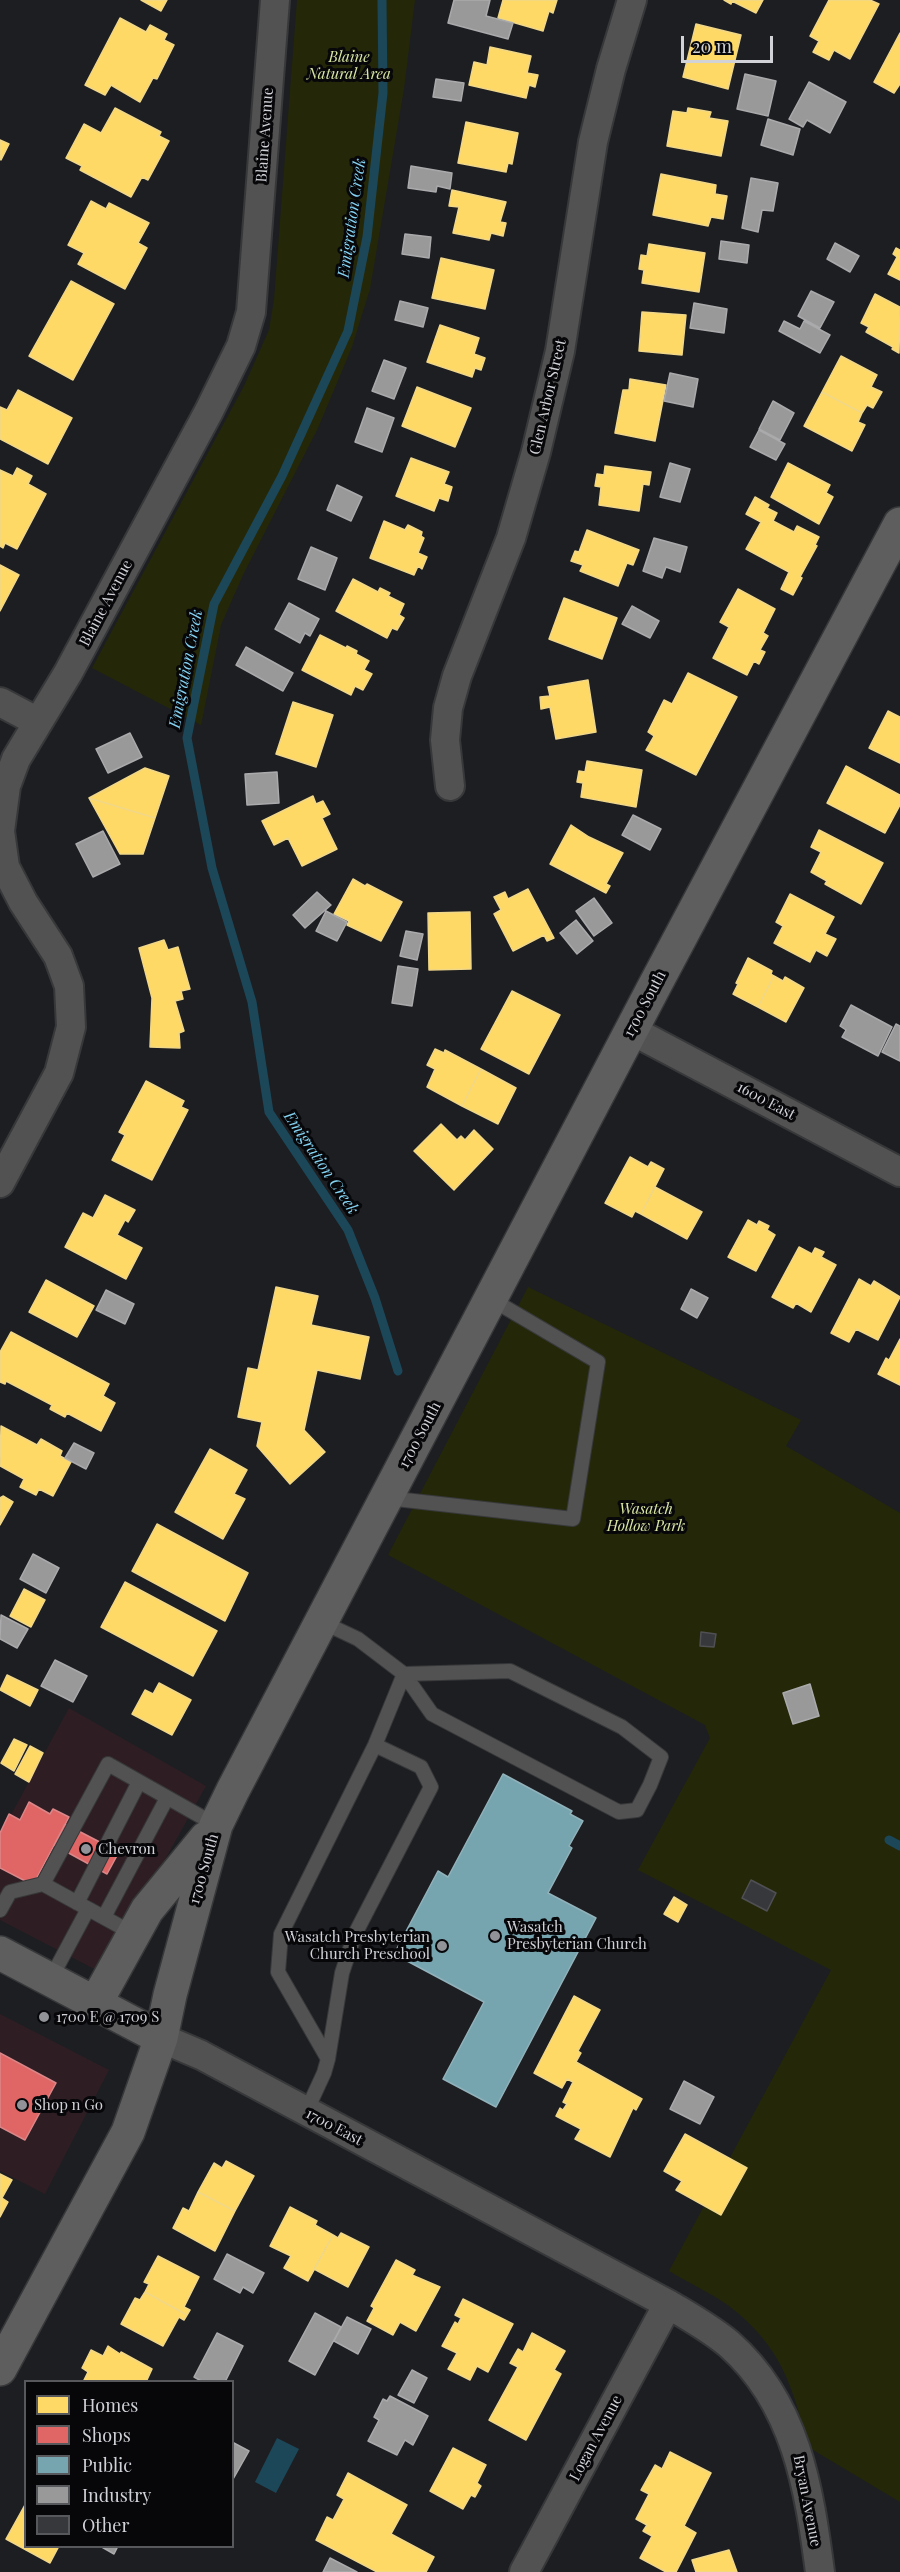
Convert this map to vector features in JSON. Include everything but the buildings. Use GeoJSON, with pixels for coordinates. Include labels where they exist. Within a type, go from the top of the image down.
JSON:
{"type":"FeatureCollection","features":[{"type":"Feature","properties":{"kind":"street","name":"Blaine Avenue"},"geometry":{"type":"LineString","coordinates":[[0,1183],[59,1073],[71,1027],[69,986],[58,956],[23,902],[5,867],[0,831],[10,777],[16,759],[74,663],[209,411],[241,345],[251,312],[275,0]]}},
{"type":"Feature","properties":{"kind":"street","name":"Glen Arbor Street"},"geometry":{"type":"LineString","coordinates":[[450,786],[445,740],[448,708],[457,676],[511,538],[536,452],[560,351],[593,142],[610,69],[632,0]]}},
{"type":"Feature","properties":{"kind":"street","name":"1700 South"},"geometry":{"type":"LineString","coordinates":[[0,2369],[128,2132],[161,2038],[173,1984],[216,1825],[631,1030],[900,524]]}},
{"type":"Feature","properties":{"kind":"street"},"geometry":{"type":"LineString","coordinates":[[0,702],[38,722]]}},
{"type":"Feature","properties":{"kind":"street","name":"1600 East"},"geometry":{"type":"LineString","coordinates":[[631,1030],[900,1173]]}},
{"type":"Feature","properties":{"kind":"street"},"geometry":{"type":"LineString","coordinates":[[95,2004],[147,1910],[216,1825]]}},
{"type":"Feature","properties":{"kind":"street","name":"1700 East"},"geometry":{"type":"LineString","coordinates":[[0,1953],[161,2038],[201,2055],[668,2304]]}},
{"type":"Feature","properties":{"kind":"street","name":"Logan Avenue"},"geometry":{"type":"LineString","coordinates":[[524,2572],[668,2304]]}},
{"type":"Feature","properties":{"kind":"street","name":"Bryan Avenue"},"geometry":{"type":"LineString","coordinates":[[668,2304],[729,2344],[759,2375],[782,2410],[800,2457],[813,2519],[820,2572]]}},
{"type":"Feature","properties":{"kind":"lane"},"geometry":{"type":"LineString","coordinates":[[387,1498],[573,1519],[598,1362],[491,1299]]}},
{"type":"Feature","properties":{"kind":"lane"},"geometry":{"type":"LineString","coordinates":[[322,1622],[358,1639],[404,1674],[432,1714],[619,1812],[637,1810],[661,1757],[622,1727],[510,1671],[404,1674]]}},
{"type":"Feature","properties":{"kind":"lane"},"geometry":{"type":"LineString","coordinates":[[328,2059],[278,1972],[280,1934],[375,1745],[404,1674]]}},
{"type":"Feature","properties":{"kind":"lane"},"geometry":{"type":"LineString","coordinates":[[306,2112],[328,2059],[342,1973],[355,1934],[431,1787],[421,1767],[375,1745]]}},
{"type":"Feature","properties":{"kind":"lane"},"geometry":{"type":"LineString","coordinates":[[43,1884],[108,1764],[216,1825]]}},
{"type":"Feature","properties":{"kind":"lane"},"geometry":{"type":"LineString","coordinates":[[50,1980],[139,1782]]}},
{"type":"Feature","properties":{"kind":"lane"},"geometry":{"type":"LineString","coordinates":[[104,1917],[167,1798]]}},
{"type":"Feature","properties":{"kind":"lane"},"geometry":{"type":"LineString","coordinates":[[0,1910],[10,1892],[43,1884],[134,1934]]}},
{"type":"Feature","properties":{"kind":"shaded area"},"geometry":{"type":"Polygon","coordinates":[[[69,1708],[206,1786],[102,1973],[0,1920],[0,1835],[69,1708]]]}},
{"type":"Feature","properties":{"kind":"shaded area"},"geometry":{"type":"Polygon","coordinates":[[[0,2014],[109,2070],[45,2194],[0,2171],[0,2014]]]}},
{"type":"Feature","properties":{"kind":"green space","name":"Blaine Natural Area"},"geometry":{"type":"Polygon","coordinates":[[[297,0],[415,0],[404,89],[370,289],[352,347],[318,428],[243,575],[221,625],[201,725],[92,668],[244,386],[269,330],[274,300],[297,0]]]}},
{"type":"Feature","properties":{"kind":"green space","name":"Wasatch Hollow Park"},"geometry":{"type":"Polygon","coordinates":[[[528,1287],[801,1420],[786,1446],[900,1513],[900,2502],[808,2447],[790,2386],[773,2352],[761,2336],[729,2306],[669,2271],[831,1970],[638,1870],[710,1738],[705,1725],[388,1555],[528,1287]]]}},
{"type":"Feature","properties":{"kind":"water"},"geometry":{"type":"Polygon","coordinates":[[[277,2438],[299,2449],[276,2493],[255,2482],[277,2438]]]}},
{"type":"Feature","properties":{"kind":"waterway","name":"Emigration Creek"},"geometry":{"type":"LineString","coordinates":[[382,0],[383,93],[367,237],[348,331],[282,476],[214,604],[187,738],[212,868],[252,1002],[269,1112],[348,1230],[375,1298],[398,1371]]}},
{"type":"Feature","properties":{"kind":"waterway","name":"Emigration Creek"},"geometry":{"type":"LineString","coordinates":[[889,1840],[900,1846]]}},
{"type":"Feature","properties":{"kind":"place","name":"Chevron"},"geometry":{"type":"Point","coordinates":[86,1849]}},
{"type":"Feature","properties":{"kind":"place","name":"Wasatch Presbyterian Church"},"geometry":{"type":"Point","coordinates":[495,1936]}},
{"type":"Feature","properties":{"kind":"place","name":"Wasatch Presbyterian Church Preschool"},"geometry":{"type":"Point","coordinates":[442,1946]}},
{"type":"Feature","properties":{"kind":"place","name":"1700 E @ 1709 S"},"geometry":{"type":"Point","coordinates":[44,2017]}},
{"type":"Feature","properties":{"kind":"place","name":"Shop n Go"},"geometry":{"type":"Point","coordinates":[22,2105]}}]}
